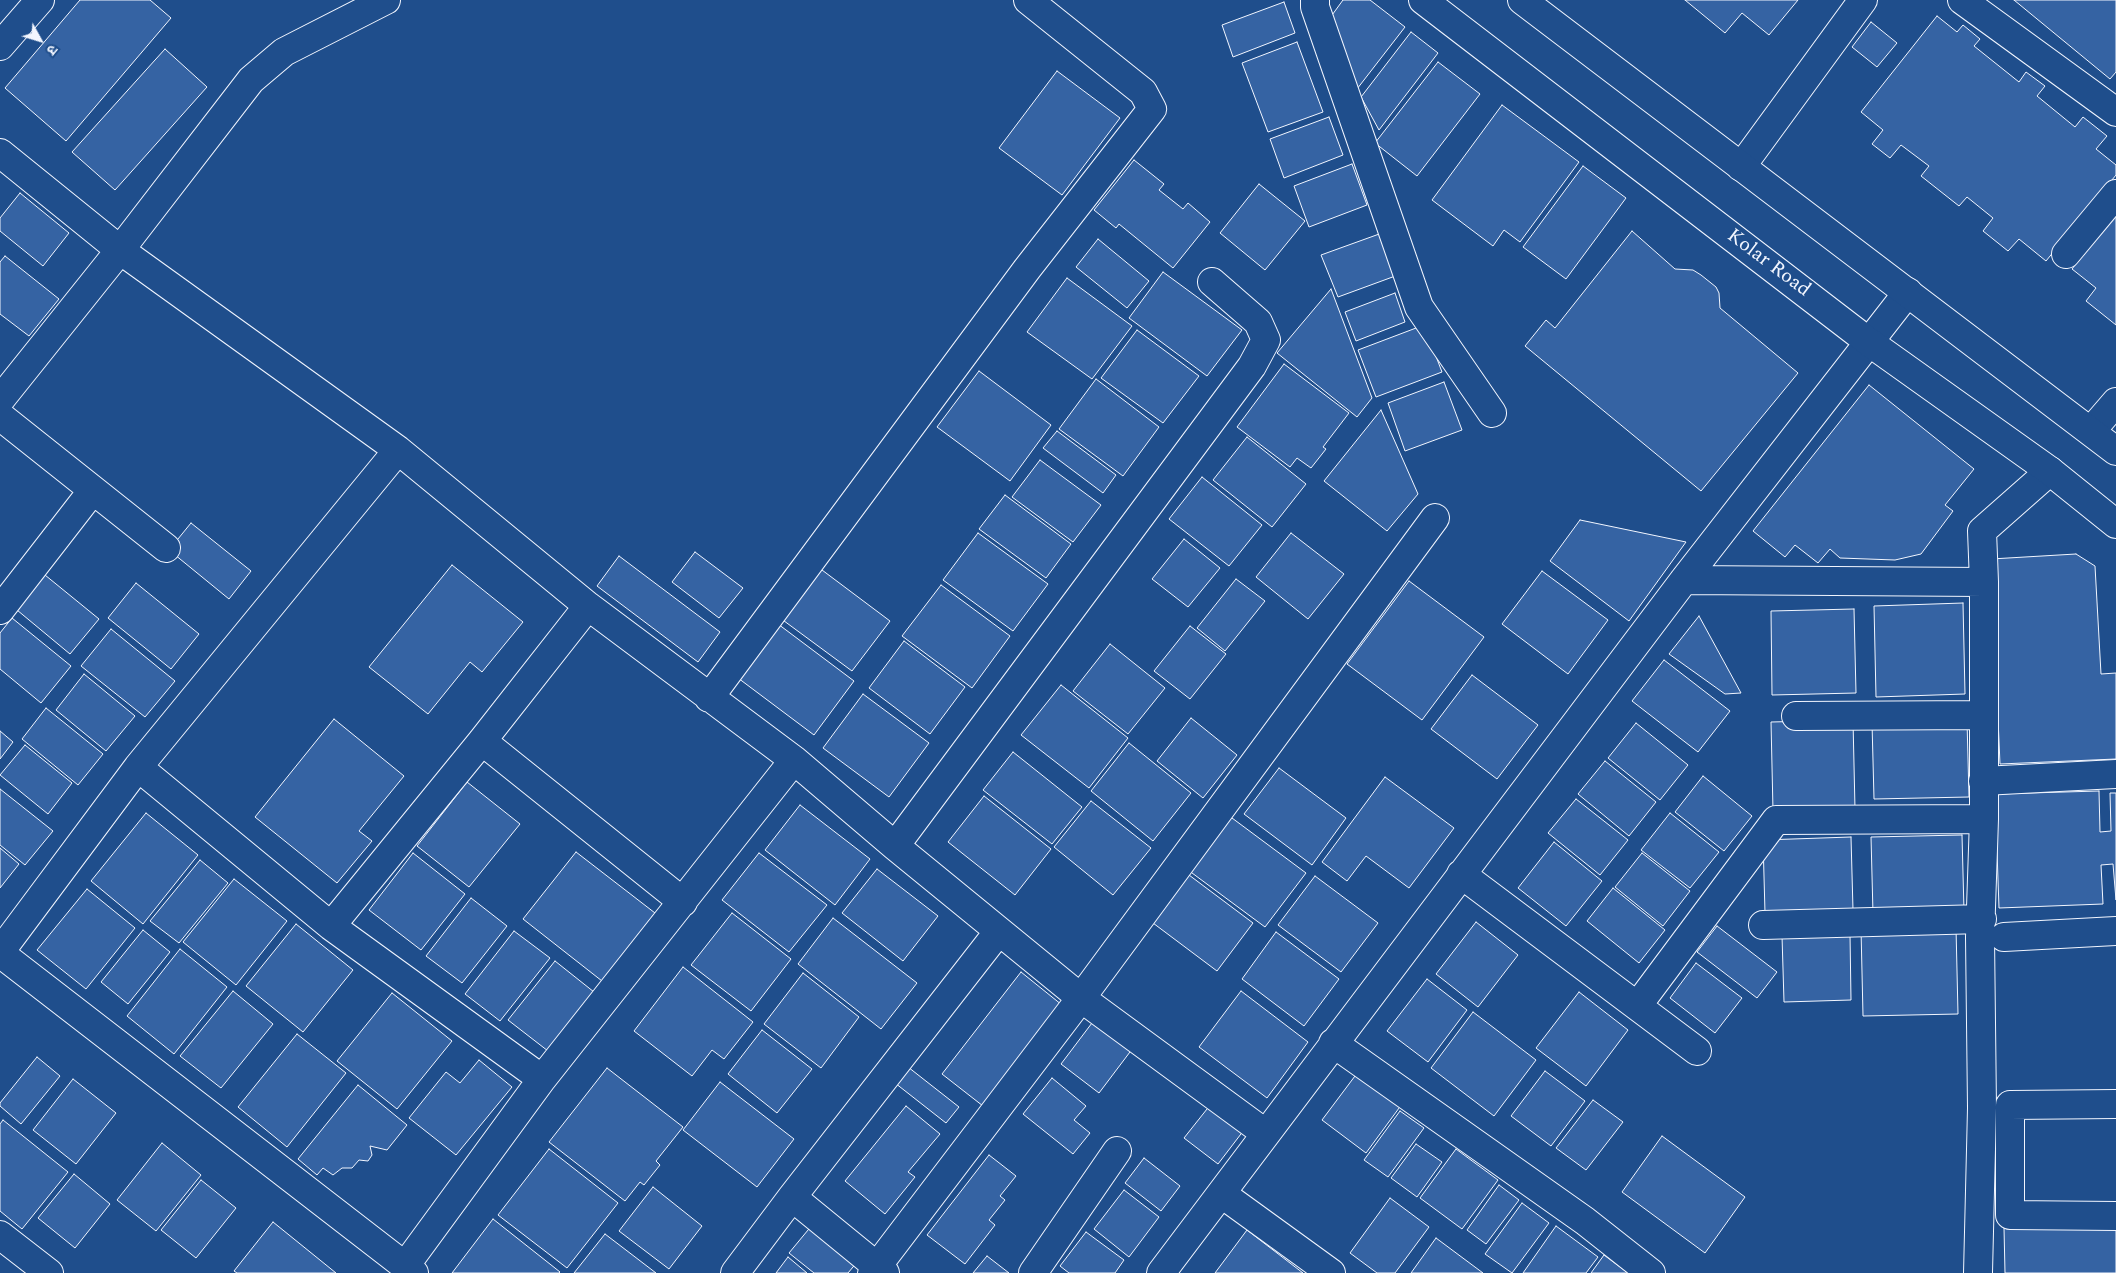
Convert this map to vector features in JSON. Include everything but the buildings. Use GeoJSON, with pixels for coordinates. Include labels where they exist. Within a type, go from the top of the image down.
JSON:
{"type":"FeatureCollection","features":[{"type":"Feature","properties":{"kind":"street"},"geometry":{"type":"LineString","coordinates":[[0,46],[40,0]]}},
{"type":"Feature","properties":{"kind":"street"},"geometry":{"type":"LineString","coordinates":[[0,400],[120,250],[251,80],[284,52],[386,0]]}},
{"type":"Feature","properties":{"kind":"street"},"geometry":{"type":"LineString","coordinates":[[709,698],[1027,269],[1152,109],[1143,92],[1028,0]]}},
{"type":"Feature","properties":{"kind":"street"},"geometry":{"type":"LineString","coordinates":[[1315,0],[1315,7],[1420,307],[1492,413]]}},
{"type":"Feature","properties":{"kind":"street","name":"Kolar Road"},"geometry":{"type":"LineString","coordinates":[[1423,0],[1869,342],[2050,471],[2116,524]]}},
{"type":"Feature","properties":{"kind":"street"},"geometry":{"type":"LineString","coordinates":[[1741,167],[1863,0]]}},
{"type":"Feature","properties":{"kind":"street"},"geometry":{"type":"LineString","coordinates":[[1962,0],[2116,112]]}},
{"type":"Feature","properties":{"kind":"street"},"geometry":{"type":"LineString","coordinates":[[1528,2],[1741,167],[2116,451]]}},
{"type":"Feature","properties":{"kind":"street"},"geometry":{"type":"LineString","coordinates":[[0,153],[120,250],[398,450],[588,606],[794,760],[895,846],[1081,998],[1266,1133]]}},
{"type":"Feature","properties":{"kind":"street"},"geometry":{"type":"LineString","coordinates":[[2066,254],[2116,194]]}},
{"type":"Feature","properties":{"kind":"street"},"geometry":{"type":"LineString","coordinates":[[895,846],[1252,366],[1266,340],[1258,322],[1212,282]]}},
{"type":"Feature","properties":{"kind":"street"},"geometry":{"type":"LineString","coordinates":[[1161,1273],[1684,580],[1908,292]]}},
{"type":"Feature","properties":{"kind":"street"},"geometry":{"type":"LineString","coordinates":[[2091,431],[2116,402]]}},
{"type":"Feature","properties":{"kind":"street"},"geometry":{"type":"LineString","coordinates":[[0,416],[166,548]]}},
{"type":"Feature","properties":{"kind":"street"},"geometry":{"type":"LineString","coordinates":[[398,450],[138,767],[0,953],[410,1269],[542,1080],[794,760]]}},
{"type":"Feature","properties":{"kind":"street"},"geometry":{"type":"LineString","coordinates":[[1978,1273],[1982,1108],[1980,937],[1984,819],[1984,582],[1982,531],[2050,471]]}},
{"type":"Feature","properties":{"kind":"street"},"geometry":{"type":"LineString","coordinates":[[0,610],[93,490]]}},
{"type":"Feature","properties":{"kind":"street"},"geometry":{"type":"LineString","coordinates":[[792,1198],[878,1271],[1435,518]]}},
{"type":"Feature","properties":{"kind":"street"},"geometry":{"type":"LineString","coordinates":[[1684,580],[1984,582]]}},
{"type":"Feature","properties":{"kind":"street"},"geometry":{"type":"LineString","coordinates":[[331,926],[482,742],[588,606]]}},
{"type":"Feature","properties":{"kind":"street"},"geometry":{"type":"LineString","coordinates":[[1796,716],[1984,714]]}},
{"type":"Feature","properties":{"kind":"street"},"geometry":{"type":"LineString","coordinates":[[482,742],[683,902]]}},
{"type":"Feature","properties":{"kind":"street"},"geometry":{"type":"LineString","coordinates":[[138,767],[331,926],[542,1080]]}},
{"type":"Feature","properties":{"kind":"street"},"geometry":{"type":"LineString","coordinates":[[1983,781],[2116,774]]}},
{"type":"Feature","properties":{"kind":"street"},"geometry":{"type":"LineString","coordinates":[[1638,1005],[1776,820],[1984,819]]}},
{"type":"Feature","properties":{"kind":"street"},"geometry":{"type":"LineString","coordinates":[[1461,874],[1697,1051]]}},
{"type":"Feature","properties":{"kind":"street"},"geometry":{"type":"LineString","coordinates":[[1763,925],[1982,919]]}},
{"type":"Feature","properties":{"kind":"street"},"geometry":{"type":"LineString","coordinates":[[736,1273],[999,931]]}},
{"type":"Feature","properties":{"kind":"street"},"geometry":{"type":"LineString","coordinates":[[2004,937],[2116,931]]}},
{"type":"Feature","properties":{"kind":"street"},"geometry":{"type":"LineString","coordinates":[[1333,1044],[1585,1221],[1650,1273]]}},
{"type":"Feature","properties":{"kind":"street"},"geometry":{"type":"LineString","coordinates":[[2116,1104],[2010,1105],[2010,1214],[2116,1216]]}},
{"type":"Feature","properties":{"kind":"street"},"geometry":{"type":"LineString","coordinates":[[1033,1273],[1117,1152]]}},
{"type":"Feature","properties":{"kind":"street"},"geometry":{"type":"LineString","coordinates":[[1222,1194],[1331,1273]]}},
{"type":"Feature","properties":{"kind":"street"},"geometry":{"type":"LineString","coordinates":[[5,1248],[49,1273]]}}]}
